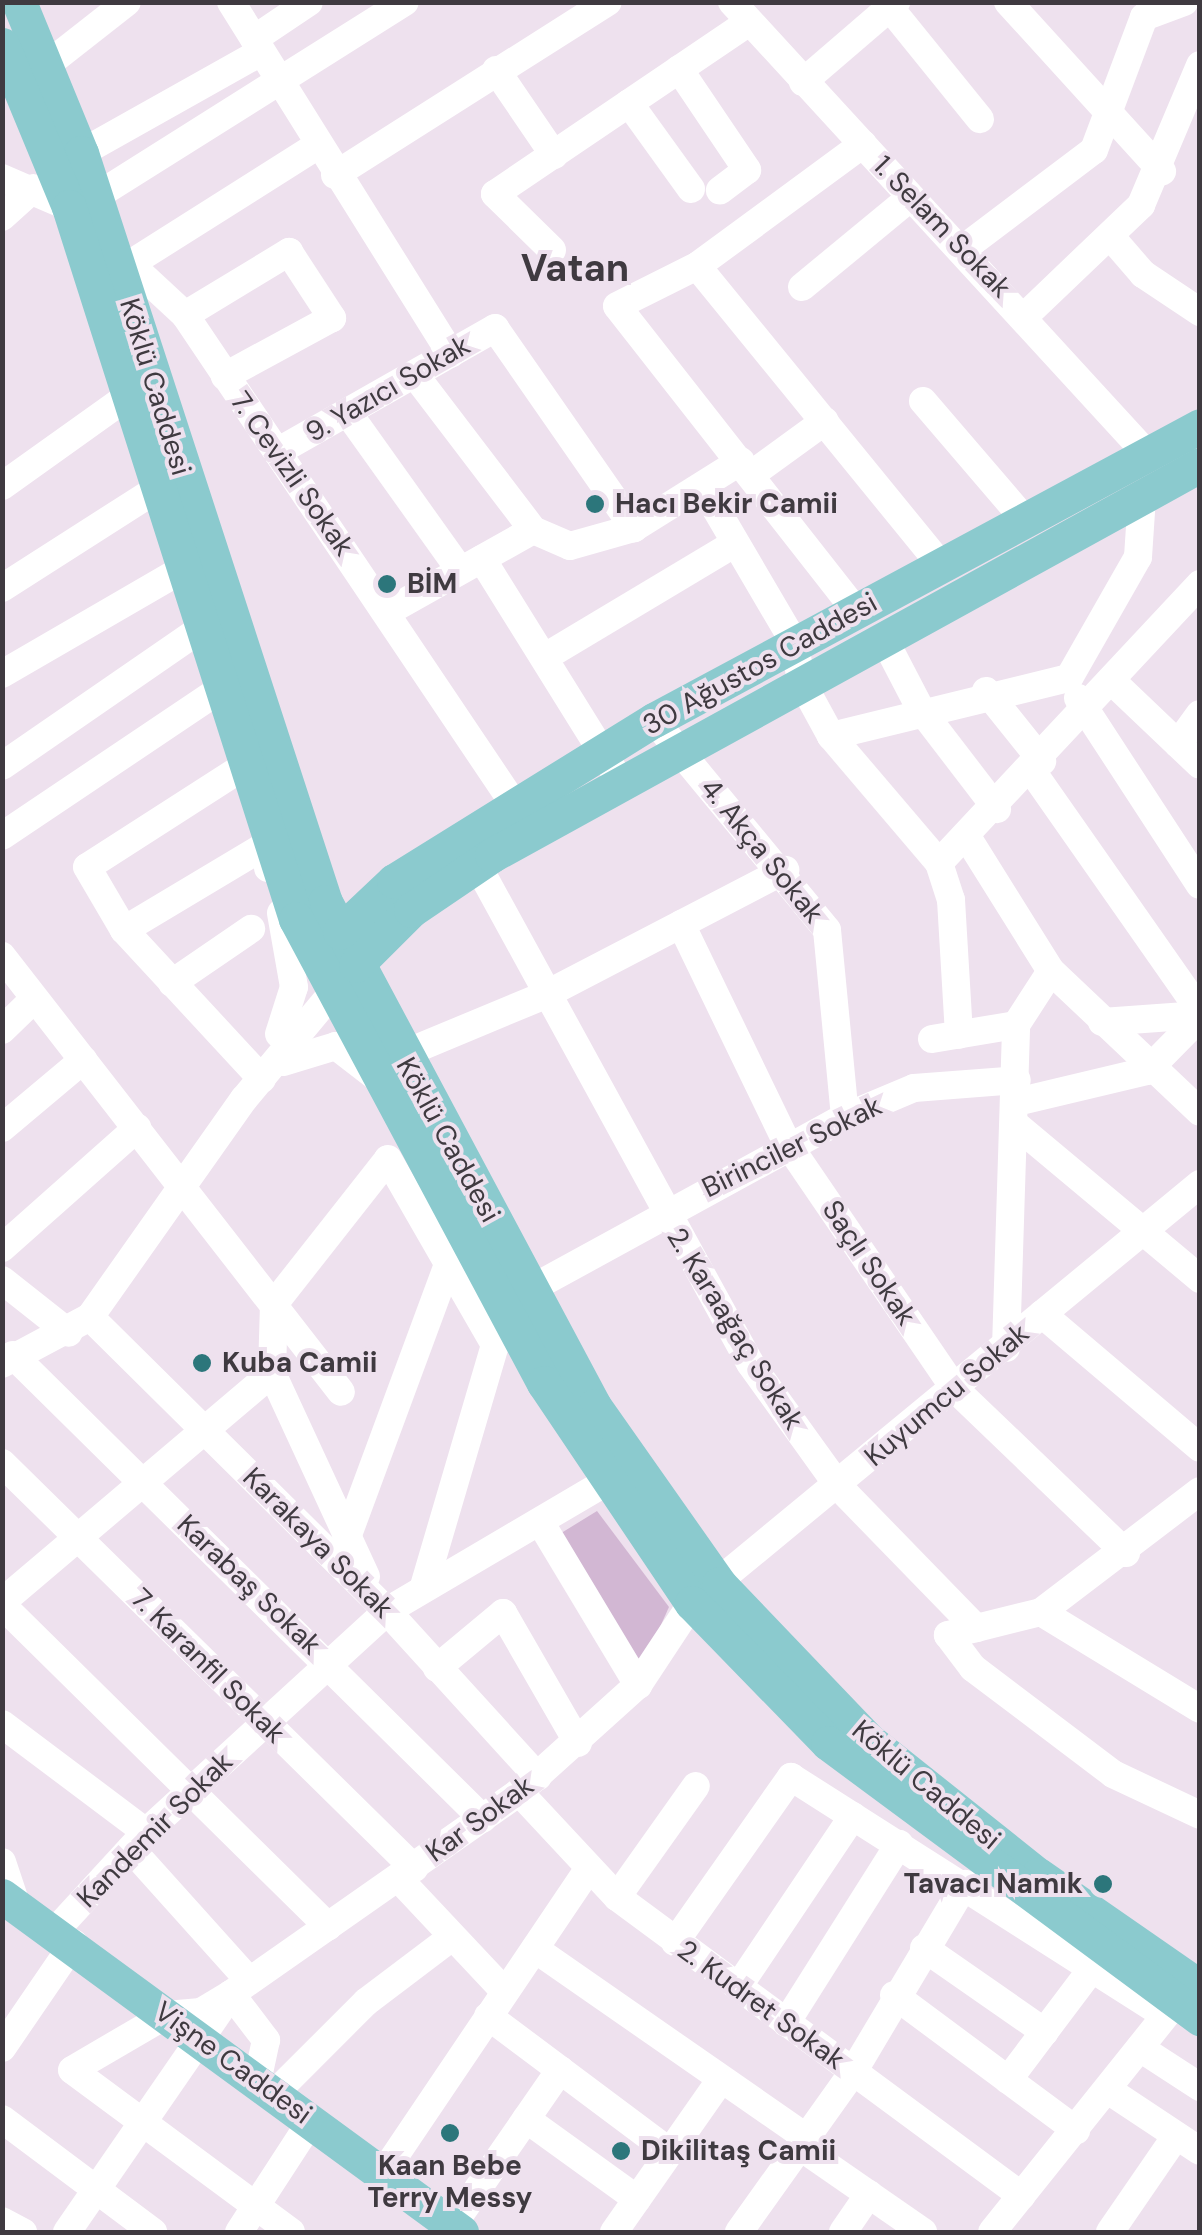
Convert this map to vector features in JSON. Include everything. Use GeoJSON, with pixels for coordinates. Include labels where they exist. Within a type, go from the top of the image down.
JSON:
{"type":"FeatureCollection","features":[{"type":"Feature","properties":{"kind":"main road","name":"Köklü Caddesi"},"geometry":{"type":"LineString","coordinates":[[20,2],[81,152],[82,202],[127,397],[266,845],[324,977],[388,1066],[529,1290],[705,1594]]}},
{"type":"Feature","properties":{"kind":"main road","name":"Köklü Caddesi"},"geometry":{"type":"LineString","coordinates":[[2,45],[32,111],[82,202],[124,266],[316,878],[375,1006],[388,1066],[608,1481],[828,1743],[1189,1997]]}},
{"type":"Feature","properties":{"kind":"main road","name":"30 Ağustos Caddesi"},"geometry":{"type":"LineString","coordinates":[[612,767],[654,720],[1200,426]]}},
{"type":"Feature","properties":{"kind":"main road","name":"30 Ağustos Caddesi"},"geometry":{"type":"LineString","coordinates":[[340,932],[612,767],[677,748],[1200,465]]}},
{"type":"Feature","properties":{"kind":"main road"},"geometry":{"type":"LineString","coordinates":[[316,878],[339,888],[402,895],[376,967],[375,1006]]}},
{"type":"Feature","properties":{"kind":"main road","name":"30 Ağustos Caddesi"},"geometry":{"type":"LineString","coordinates":[[356,965],[402,895]]}},
{"type":"Feature","properties":{"kind":"main road","name":"Vişne Caddesi"},"geometry":{"type":"LineString","coordinates":[[9,1900],[65,1936],[457,2229]]}},
{"type":"Feature","properties":{"kind":"street"},"geometry":{"type":"LineString","coordinates":[[48,64],[127,2]]}},
{"type":"Feature","properties":{"kind":"street"},"geometry":{"type":"LineString","coordinates":[[230,2],[335,175],[451,354]]}},
{"type":"Feature","properties":{"kind":"street"},"geometry":{"type":"LineString","coordinates":[[81,152],[257,46],[310,2]]}},
{"type":"Feature","properties":{"kind":"street"},"geometry":{"type":"LineString","coordinates":[[2,178],[82,202],[404,2]]}},
{"type":"Feature","properties":{"kind":"street"},"geometry":{"type":"LineString","coordinates":[[335,175],[608,2]]}},
{"type":"Feature","properties":{"kind":"street"},"geometry":{"type":"LineString","coordinates":[[1008,2],[1110,124],[1162,172]]}},
{"type":"Feature","properties":{"kind":"street"},"geometry":{"type":"LineString","coordinates":[[962,249],[1094,150],[1110,124],[1139,10],[1184,2]]}},
{"type":"Feature","properties":{"kind":"street"},"geometry":{"type":"LineString","coordinates":[[804,82],[893,5],[980,119]]}},
{"type":"Feature","properties":{"kind":"street"},"geometry":{"type":"LineString","coordinates":[[552,250],[495,194],[680,69],[740,12]]}},
{"type":"Feature","properties":{"kind":"street","name":"1. Selam Sokak"},"geometry":{"type":"LineString","coordinates":[[740,12],[1027,314],[1147,454]]}},
{"type":"Feature","properties":{"kind":"street"},"geometry":{"type":"LineString","coordinates":[[1027,314],[1111,237],[1162,172],[1200,65]]}},
{"type":"Feature","properties":{"kind":"street"},"geometry":{"type":"LineString","coordinates":[[680,69],[747,170],[720,190]]}},
{"type":"Feature","properties":{"kind":"street"},"geometry":{"type":"LineString","coordinates":[[496,70],[554,154]]}},
{"type":"Feature","properties":{"kind":"street"},"geometry":{"type":"LineString","coordinates":[[629,103],[690,189]]}},
{"type":"Feature","properties":{"kind":"street"},"geometry":{"type":"LineString","coordinates":[[856,612],[618,306],[697,266],[862,144]]}},
{"type":"Feature","properties":{"kind":"street"},"geometry":{"type":"LineString","coordinates":[[124,266],[318,146]]}},
{"type":"Feature","properties":{"kind":"street"},"geometry":{"type":"LineString","coordinates":[[2,217],[34,188]]}},
{"type":"Feature","properties":{"kind":"street"},"geometry":{"type":"LineString","coordinates":[[802,287],[911,196]]}},
{"type":"Feature","properties":{"kind":"street"},"geometry":{"type":"LineString","coordinates":[[1111,237],[1144,274],[1200,312]]}},
{"type":"Feature","properties":{"kind":"street"},"geometry":{"type":"LineString","coordinates":[[185,315],[289,252],[332,318],[225,376]]}},
{"type":"Feature","properties":{"kind":"street","name":"7. Cevizli Sokak"},"geometry":{"type":"LineString","coordinates":[[124,266],[185,315],[524,818]]}},
{"type":"Feature","properties":{"kind":"street"},"geometry":{"type":"LineString","coordinates":[[697,266],[941,565]]}},
{"type":"Feature","properties":{"kind":"street","name":"9. Yazıcı Sokak"},"geometry":{"type":"LineString","coordinates":[[278,452],[495,328],[634,528]]}},
{"type":"Feature","properties":{"kind":"street"},"geometry":{"type":"LineString","coordinates":[[414,375],[533,530],[570,546],[634,528],[702,486],[747,468],[825,421]]}},
{"type":"Feature","properties":{"kind":"street"},"geometry":{"type":"LineString","coordinates":[[3,484],[127,397]]}},
{"type":"Feature","properties":{"kind":"street"},"geometry":{"type":"LineString","coordinates":[[923,401],[1025,520]]}},
{"type":"Feature","properties":{"kind":"street"},"geometry":{"type":"LineString","coordinates":[[348,413],[545,657],[612,767]]}},
{"type":"Feature","properties":{"kind":"street"},"geometry":{"type":"LineString","coordinates":[[702,486],[795,644],[801,681],[831,736],[939,863],[951,900],[945,1037],[1016,1026]]}},
{"type":"Feature","properties":{"kind":"street"},"geometry":{"type":"LineString","coordinates":[[2,588],[156,490]]}},
{"type":"Feature","properties":{"kind":"street"},"geometry":{"type":"LineString","coordinates":[[1068,678],[1138,557],[1142,496]]}},
{"type":"Feature","properties":{"kind":"street"},"geometry":{"type":"LineString","coordinates":[[387,612],[533,530]]}},
{"type":"Feature","properties":{"kind":"street"},"geometry":{"type":"LineString","coordinates":[[545,657],[734,544]]}},
{"type":"Feature","properties":{"kind":"street"},"geometry":{"type":"LineString","coordinates":[[2,674],[180,571]]}},
{"type":"Feature","properties":{"kind":"street"},"geometry":{"type":"LineString","coordinates":[[939,863],[969,840],[1115,684],[1200,584]]}},
{"type":"Feature","properties":{"kind":"street"},"geometry":{"type":"LineString","coordinates":[[2,766],[200,630]]}},
{"type":"Feature","properties":{"kind":"street"},"geometry":{"type":"LineString","coordinates":[[882,637],[920,710],[997,809]]}},
{"type":"Feature","properties":{"kind":"street"},"geometry":{"type":"LineString","coordinates":[[831,736],[986,691],[1068,678]]}},
{"type":"Feature","properties":{"kind":"street"},"geometry":{"type":"LineString","coordinates":[[1068,678],[1086,714],[1200,884]]}},
{"type":"Feature","properties":{"kind":"street"},"geometry":{"type":"LineString","coordinates":[[1115,684],[1200,765]]}},
{"type":"Feature","properties":{"kind":"street"},"geometry":{"type":"LineString","coordinates":[[2,836],[219,690]]}},
{"type":"Feature","properties":{"kind":"street"},"geometry":{"type":"LineString","coordinates":[[986,691],[1200,1014]]}},
{"type":"Feature","properties":{"kind":"street"},"geometry":{"type":"LineString","coordinates":[[1178,744],[1200,714]]}},
{"type":"Feature","properties":{"kind":"street","name":"4. Akça Sokak"},"geometry":{"type":"LineString","coordinates":[[654,720],[785,870],[826,930],[845,1116]]}},
{"type":"Feature","properties":{"kind":"street"},"geometry":{"type":"LineString","coordinates":[[243,767],[88,867],[124,930],[254,1084]]}},
{"type":"Feature","properties":{"kind":"street"},"geometry":{"type":"LineString","coordinates":[[969,840],[1050,971],[1147,1071],[1200,1112]]}},
{"type":"Feature","properties":{"kind":"street"},"geometry":{"type":"LineString","coordinates":[[124,930],[266,845],[294,958],[279,1034]]}},
{"type":"Feature","properties":{"kind":"street","name":"2. Karaağaç Sokak"},"geometry":{"type":"LineString","coordinates":[[469,852],[661,1213],[750,1363],[839,1487],[976,1628]]}},
{"type":"Feature","properties":{"kind":"street"},"geometry":{"type":"LineString","coordinates":[[254,1084],[316,1045],[336,1046],[388,1066],[545,994],[785,870]]}},
{"type":"Feature","properties":{"kind":"street","name":"Saçlı Sokak"},"geometry":{"type":"LineString","coordinates":[[682,924],[787,1143],[955,1389],[1126,1553]]}},
{"type":"Feature","properties":{"kind":"street"},"geometry":{"type":"LineString","coordinates":[[172,983],[250,928]]}},
{"type":"Feature","properties":{"kind":"street"},"geometry":{"type":"LineString","coordinates":[[8,1360],[80,1325],[254,1084],[324,977],[340,932]]}},
{"type":"Feature","properties":{"kind":"street"},"geometry":{"type":"LineString","coordinates":[[2,956],[32,1000],[137,1128],[341,1392]]}},
{"type":"Feature","properties":{"kind":"street"},"geometry":{"type":"LineString","coordinates":[[254,1084],[279,1034],[324,977],[356,965]]}},
{"type":"Feature","properties":{"kind":"street"},"geometry":{"type":"LineString","coordinates":[[1006,1348],[1017,1102],[1016,1026],[1050,971]]}},
{"type":"Feature","properties":{"kind":"street"},"geometry":{"type":"LineString","coordinates":[[2,1030],[32,1000]]}},
{"type":"Feature","properties":{"kind":"street"},"geometry":{"type":"LineString","coordinates":[[1102,1022],[1200,1014]]}},
{"type":"Feature","properties":{"kind":"street"},"geometry":{"type":"LineString","coordinates":[[1147,1071],[1200,1014]]}},
{"type":"Feature","properties":{"kind":"street"},"geometry":{"type":"LineString","coordinates":[[2,1128],[83,1060]]}},
{"type":"Feature","properties":{"kind":"street","name":"Birinciler Sokak"},"geometry":{"type":"LineString","coordinates":[[529,1290],[787,1143],[914,1088],[1017,1102],[1147,1071]]}},
{"type":"Feature","properties":{"kind":"street"},"geometry":{"type":"LineString","coordinates":[[1017,1102],[1200,1279]]}},
{"type":"Feature","properties":{"kind":"street"},"geometry":{"type":"LineString","coordinates":[[2,1248],[137,1128]]}},
{"type":"Feature","properties":{"kind":"street"},"geometry":{"type":"LineString","coordinates":[[342,1552],[272,1374],[274,1304],[388,1158],[495,1345],[424,1589]]}},
{"type":"Feature","properties":{"kind":"street","name":"Kuyumcu Sokak"},"geometry":{"type":"LineString","coordinates":[[705,1594],[1006,1348],[1144,1226],[1200,1184]]}},
{"type":"Feature","properties":{"kind":"street"},"geometry":{"type":"LineString","coordinates":[[342,1552],[449,1262]]}},
{"type":"Feature","properties":{"kind":"street","name":"Karakaya Sokak"},"geometry":{"type":"LineString","coordinates":[[2,1280],[80,1325],[342,1552],[528,1785]]}},
{"type":"Feature","properties":{"kind":"street"},"geometry":{"type":"LineString","coordinates":[[1042,1314],[1200,1448]]}},
{"type":"Feature","properties":{"kind":"street","name":"Karabaş Sokak"},"geometry":{"type":"LineString","coordinates":[[8,1360],[141,1480],[483,1819]]}},
{"type":"Feature","properties":{"kind":"street"},"geometry":{"type":"LineString","coordinates":[[272,1374],[141,1480],[2,1603],[194,1786],[328,1926]]}},
{"type":"Feature","properties":{"kind":"street","name":"7. Karanfil Sokak"},"geometry":{"type":"LineString","coordinates":[[2,1463],[264,1723],[406,1874],[452,1937],[504,1991]]}},
{"type":"Feature","properties":{"kind":"street","name":"Kandemir Sokak"},"geometry":{"type":"LineString","coordinates":[[2,2048],[65,1936],[138,1841],[194,1786],[387,1611],[542,1525],[608,1481]]}},
{"type":"Feature","properties":{"kind":"street"},"geometry":{"type":"LineString","coordinates":[[1200,1491],[1126,1553],[1041,1612],[948,1635],[974,1668],[1113,1774],[1200,1814]]}},
{"type":"Feature","properties":{"kind":"street"},"geometry":{"type":"LineString","coordinates":[[542,1525],[638,1685]]}},
{"type":"Feature","properties":{"kind":"street","name":"Kar Sokak"},"geometry":{"type":"LineString","coordinates":[[145,2125],[72,2070],[166,2015],[201,2012],[483,1819],[578,1743],[638,1685],[705,1594]]}},
{"type":"Feature","properties":{"kind":"street"},"geometry":{"type":"LineString","coordinates":[[1041,1612],[1197,1700]]}},
{"type":"Feature","properties":{"kind":"street"},"geometry":{"type":"LineString","coordinates":[[438,1668],[504,1613],[578,1743]]}},
{"type":"Feature","properties":{"kind":"street"},"geometry":{"type":"LineString","coordinates":[[2,1724],[138,1841],[238,1986],[266,2040],[266,2088]]}},
{"type":"Feature","properties":{"kind":"street"},"geometry":{"type":"LineString","coordinates":[[675,1942],[791,1776],[1093,1967],[1189,1997],[1140,2048],[992,2232]]}},
{"type":"Feature","properties":{"kind":"street","name":"2. Kudret Sokak"},"geometry":{"type":"LineString","coordinates":[[528,1785],[586,1872],[675,1942],[1022,2196]]}},
{"type":"Feature","properties":{"kind":"street"},"geometry":{"type":"LineString","coordinates":[[618,1897],[696,1786]]}},
{"type":"Feature","properties":{"kind":"street"},"geometry":{"type":"LineString","coordinates":[[738,1987],[853,1816]]}},
{"type":"Feature","properties":{"kind":"street"},"geometry":{"type":"LineString","coordinates":[[786,2022],[899,1844]]}},
{"type":"Feature","properties":{"kind":"street"},"geometry":{"type":"LineString","coordinates":[[2,1862],[9,1900]]}},
{"type":"Feature","properties":{"kind":"street"},"geometry":{"type":"LineString","coordinates":[[382,2176],[586,1872]]}},
{"type":"Feature","properties":{"kind":"street"},"geometry":{"type":"LineString","coordinates":[[738,2232],[852,2072],[894,1995],[964,1884]]}},
{"type":"Feature","properties":{"kind":"street"},"geometry":{"type":"LineString","coordinates":[[266,2088],[366,2002],[452,1937]]}},
{"type":"Feature","properties":{"kind":"street"},"geometry":{"type":"LineString","coordinates":[[924,1948],[1045,2032]]}},
{"type":"Feature","properties":{"kind":"street"},"geometry":{"type":"LineString","coordinates":[[535,1949],[802,2142],[917,2231]]}},
{"type":"Feature","properties":{"kind":"street"},"geometry":{"type":"LineString","coordinates":[[1008,2080],[1093,1967]]}},
{"type":"Feature","properties":{"kind":"street","name":"Kar Sokak"},"geometry":{"type":"LineString","coordinates":[[67,2232],[203,2042],[238,1986]]}},
{"type":"Feature","properties":{"kind":"street"},"geometry":{"type":"LineString","coordinates":[[894,1995],[1076,2130]]}},
{"type":"Feature","properties":{"kind":"street"},"geometry":{"type":"LineString","coordinates":[[488,2016],[670,2152]]}},
{"type":"Feature","properties":{"kind":"street"},"geometry":{"type":"LineString","coordinates":[[1140,2048],[1200,2087]]}},
{"type":"Feature","properties":{"kind":"street"},"geometry":{"type":"LineString","coordinates":[[457,2229],[560,2070]]}},
{"type":"Feature","properties":{"kind":"street"},"geometry":{"type":"LineString","coordinates":[[614,2232],[719,2082]]}},
{"type":"Feature","properties":{"kind":"street"},"geometry":{"type":"LineString","coordinates":[[1108,2090],[1188,2144],[1110,2232]]}},
{"type":"Feature","properties":{"kind":"street"},"geometry":{"type":"LineString","coordinates":[[2,2118],[153,2232]]}},
{"type":"Feature","properties":{"kind":"street"},"geometry":{"type":"LineString","coordinates":[[526,2119],[637,2198]]}},
{"type":"Feature","properties":{"kind":"street"},"geometry":{"type":"LineString","coordinates":[[239,2232],[311,2120]]}},
{"type":"Feature","properties":{"kind":"street"},"geometry":{"type":"LineString","coordinates":[[145,2125],[291,2232]]}},
{"type":"Feature","properties":{"kind":"street"},"geometry":{"type":"LineString","coordinates":[[843,2232],[869,2194]]}},
{"type":"Feature","properties":{"kind":"street"},"geometry":{"type":"LineString","coordinates":[[2,2221],[22,2232]]}},
{"type":"Feature","properties":{"kind":"shaded area"},"geometry":{"type":"Polygon","coordinates":[[[597,1511],[669,1607],[647,1656],[636,1659],[558,1535],[597,1511]]]}},
{"type":"Feature","properties":{"kind":"place","name":"Hacı Bekir Camii"},"geometry":{"type":"Point","coordinates":[595,504]}},
{"type":"Feature","properties":{"kind":"place","name":"BİM"},"geometry":{"type":"Point","coordinates":[387,584]}},
{"type":"Feature","properties":{"kind":"place","name":"Kuba Camii"},"geometry":{"type":"Point","coordinates":[202,1363]}},
{"type":"Feature","properties":{"kind":"place","name":"Tavacı Namık"},"geometry":{"type":"Point","coordinates":[1103,1884]}},
{"type":"Feature","properties":{"kind":"place","name":"Kaan Bebe Terry Messy"},"geometry":{"type":"Point","coordinates":[450,2133]}},
{"type":"Feature","properties":{"kind":"place","name":"Dikilitaş Camii"},"geometry":{"type":"Point","coordinates":[621,2151]}},
{"type":"Feature","properties":{"kind":"district","name":"Vatan"},"geometry":{"type":"Point","coordinates":[575,269]}}]}
